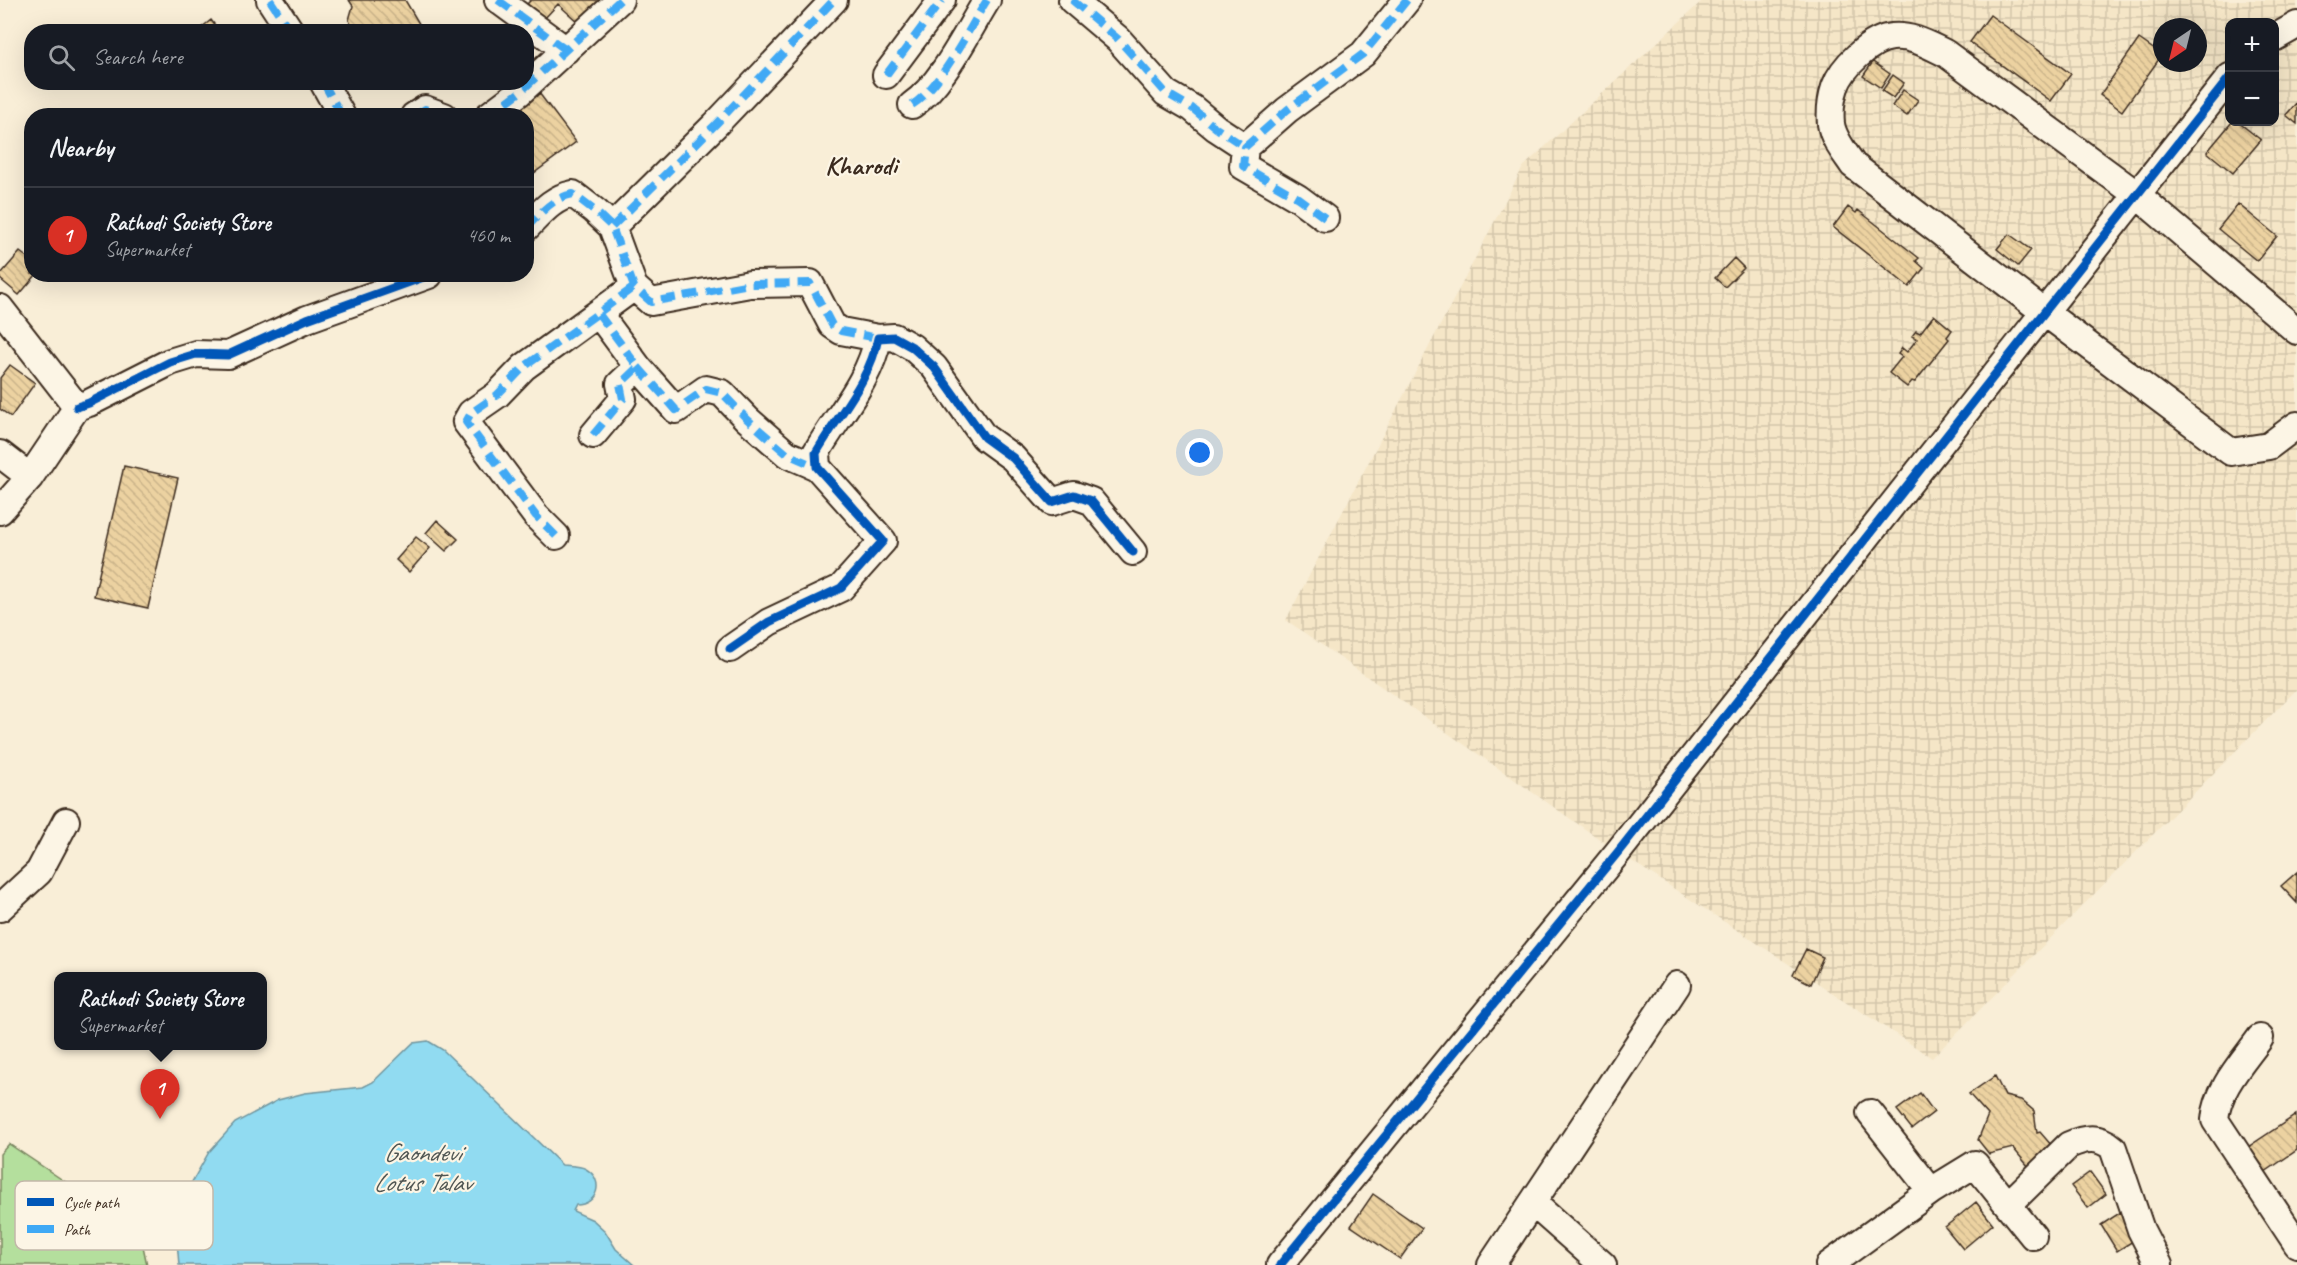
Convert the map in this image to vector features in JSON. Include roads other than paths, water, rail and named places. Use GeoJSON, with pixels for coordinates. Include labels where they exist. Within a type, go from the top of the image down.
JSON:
{"type":"FeatureCollection","features":[{"type":"Feature","properties":{"kind":"street"},"geometry":{"type":"LineString","coordinates":[[270,0],[286,24]]}},
{"type":"Feature","properties":{"kind":"street"},"geometry":{"type":"LineString","coordinates":[[498,0],[531,24]]}},
{"type":"Feature","properties":{"kind":"street"},"geometry":{"type":"LineString","coordinates":[[534,79],[620,0]]}},
{"type":"Feature","properties":{"kind":"street"},"geometry":{"type":"LineString","coordinates":[[612,227],[715,125],[834,0]]}},
{"type":"Feature","properties":{"kind":"street"},"geometry":{"type":"LineString","coordinates":[[886,75],[942,0]]}},
{"type":"Feature","properties":{"kind":"street"},"geometry":{"type":"LineString","coordinates":[[912,105],[926,96],[987,0]]}},
{"type":"Feature","properties":{"kind":"street"},"geometry":{"type":"LineString","coordinates":[[1072,0],[1118,39],[1166,93],[1192,108],[1216,128],[1245,147]]}},
{"type":"Feature","properties":{"kind":"street"},"geometry":{"type":"LineString","coordinates":[[1325,218],[1298,198],[1243,166],[1245,147],[1287,110],[1363,54],[1407,0]]}},
{"type":"Feature","properties":{"kind":"street"},"geometry":{"type":"LineString","coordinates":[[2279,35],[2297,25]]}},
{"type":"Feature","properties":{"kind":"street"},"geometry":{"type":"LineString","coordinates":[[534,26],[566,50]]}},
{"type":"Feature","properties":{"kind":"street"},"geometry":{"type":"LineString","coordinates":[[2297,331],[2136,194],[1945,53],[1915,38],[1892,36],[1871,44],[1852,61],[1835,86],[1831,106],[1831,127],[1853,165],[2231,452],[2269,446],[2297,425]]}},
{"type":"Feature","properties":{"kind":"street"},"geometry":{"type":"LineString","coordinates":[[1280,1265],[1618,852],[2225,82]]}},
{"type":"Feature","properties":{"kind":"street"},"geometry":{"type":"LineString","coordinates":[[327,90],[338,108]]}},
{"type":"Feature","properties":{"kind":"street"},"geometry":{"type":"LineString","coordinates":[[499,108],[522,90]]}},
{"type":"Feature","properties":{"kind":"street"},"geometry":{"type":"LineString","coordinates":[[534,220],[560,196],[573,194],[612,227],[634,287],[651,302],[750,284],[810,283],[832,325],[841,331],[879,338],[894,337],[912,346],[934,367],[984,436],[1013,458],[1052,502],[1074,495],[1091,501],[1133,552]]}},
{"type":"Feature","properties":{"kind":"street"},"geometry":{"type":"LineString","coordinates":[[0,511],[30,477],[77,407],[170,362],[196,354],[228,355],[307,319],[410,282]]}},
{"type":"Feature","properties":{"kind":"street"},"geometry":{"type":"LineString","coordinates":[[556,536],[536,516],[466,422],[471,413],[497,395],[524,366],[634,287]]}},
{"type":"Feature","properties":{"kind":"street"},"geometry":{"type":"LineString","coordinates":[[0,308],[77,407]]}},
{"type":"Feature","properties":{"kind":"street"},"geometry":{"type":"LineString","coordinates":[[598,313],[638,367],[676,410],[706,389],[722,393],[747,419],[787,454],[817,467],[883,541],[841,588],[770,622],[730,649]]}},
{"type":"Feature","properties":{"kind":"street"},"geometry":{"type":"LineString","coordinates":[[817,467],[816,453],[865,377],[875,356],[879,338]]}},
{"type":"Feature","properties":{"kind":"street"},"geometry":{"type":"LineString","coordinates":[[593,435],[624,399],[620,384],[638,367]]}},
{"type":"Feature","properties":{"kind":"street"},"geometry":{"type":"LineString","coordinates":[[0,454],[30,477]]}},
{"type":"Feature","properties":{"kind":"street"},"geometry":{"type":"LineString","coordinates":[[0,908],[39,872],[66,821]]}},
{"type":"Feature","properties":{"kind":"street"},"geometry":{"type":"LineString","coordinates":[[1491,1265],[1677,985]]}},
{"type":"Feature","properties":{"kind":"street"},"geometry":{"type":"LineString","coordinates":[[2260,1038],[2222,1092],[2215,1111],[2215,1120],[2297,1244]]}},
{"type":"Feature","properties":{"kind":"street"},"geometry":{"type":"LineString","coordinates":[[1870,1113],[1931,1191]]}},
{"type":"Feature","properties":{"kind":"street"},"geometry":{"type":"LineString","coordinates":[[2008,1205],[2069,1145],[2082,1139],[2097,1139],[2106,1142],[2113,1148],[2140,1230],[2160,1265]]}},
{"type":"Feature","properties":{"kind":"street"},"geometry":{"type":"LineString","coordinates":[[1829,1265],[1931,1191],[1975,1164],[2033,1236]]}},
{"type":"Feature","properties":{"kind":"street"},"geometry":{"type":"LineString","coordinates":[[1533,1203],[1603,1265]]}},
{"type":"Feature","properties":{"kind":"water","name":"Gaondevi Lotus Talav"},"geometry":{"type":"Polygon","coordinates":[[[428,1041],[443,1050],[562,1165],[580,1167],[592,1174],[597,1185],[594,1197],[584,1204],[576,1205],[573,1211],[593,1220],[605,1231],[616,1249],[634,1265],[179,1265],[178,1250],[213,1250],[213,1181],[193,1181],[209,1152],[235,1123],[278,1100],[305,1093],[363,1087],[373,1082],[413,1043],[428,1041]]]}},
{"type":"Feature","properties":{"kind":"place","name":"Rathodi Society Store"},"geometry":{"type":"Point","coordinates":[160,1119]}},
{"type":"Feature","properties":{"kind":"district","name":"Kharodi"},"geometry":{"type":"Point","coordinates":[861,165]}}]}
